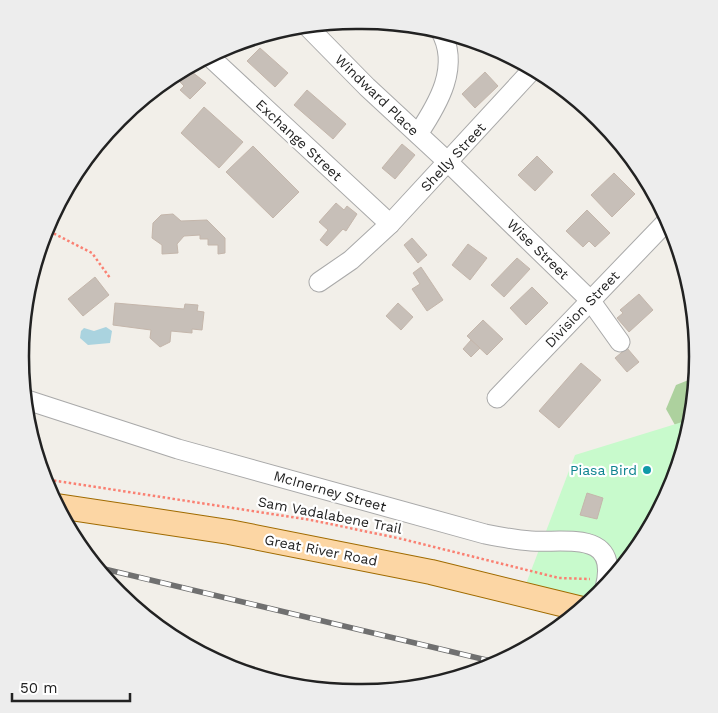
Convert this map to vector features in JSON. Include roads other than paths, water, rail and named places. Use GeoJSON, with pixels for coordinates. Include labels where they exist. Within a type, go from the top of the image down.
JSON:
{"type":"FeatureCollection","features":[{"type":"Feature","properties":{"kind":"main road","name":"Great River Road"},"geometry":{"type":"LineString","coordinates":[[66,507],[229,532],[432,572],[574,606]]}},
{"type":"Feature","properties":{"kind":"street","name":"Windward Place"},"geometry":{"type":"LineString","coordinates":[[313,32],[367,87],[449,163]]}},
{"type":"Feature","properties":{"kind":"street"},"geometry":{"type":"LineString","coordinates":[[418,134],[436,106],[446,85],[448,53],[443,39]]}},
{"type":"Feature","properties":{"kind":"street","name":"Exchange Street"},"geometry":{"type":"LineString","coordinates":[[215,62],[390,224]]}},
{"type":"Feature","properties":{"kind":"street","name":"Shelly Street"},"geometry":{"type":"LineString","coordinates":[[319,282],[351,260],[390,224],[449,163],[527,74]]}},
{"type":"Feature","properties":{"kind":"street","name":"Wise Street"},"geometry":{"type":"LineString","coordinates":[[449,163],[590,300],[620,342]]}},
{"type":"Feature","properties":{"kind":"street","name":"Division Street"},"geometry":{"type":"LineString","coordinates":[[497,398],[662,226]]}},
{"type":"Feature","properties":{"kind":"street","name":"McInerney Street"},"geometry":{"type":"LineString","coordinates":[[32,402],[178,449],[485,534],[532,541],[589,542],[602,550],[607,560],[609,572]]}},
{"type":"Feature","properties":{"kind":"water"},"geometry":{"type":"Polygon","coordinates":[[[106,327],[112,331],[110,343],[88,345],[80,338],[81,331],[84,328],[94,331],[106,327]]]}},
{"type":"Feature","properties":{"kind":"railway"},"geometry":{"type":"LineString","coordinates":[[107,570],[485,660]]}},
{"type":"Feature","properties":{"kind":"place","name":"Piasa Bird"},"geometry":{"type":"Point","coordinates":[647,470]}}]}
